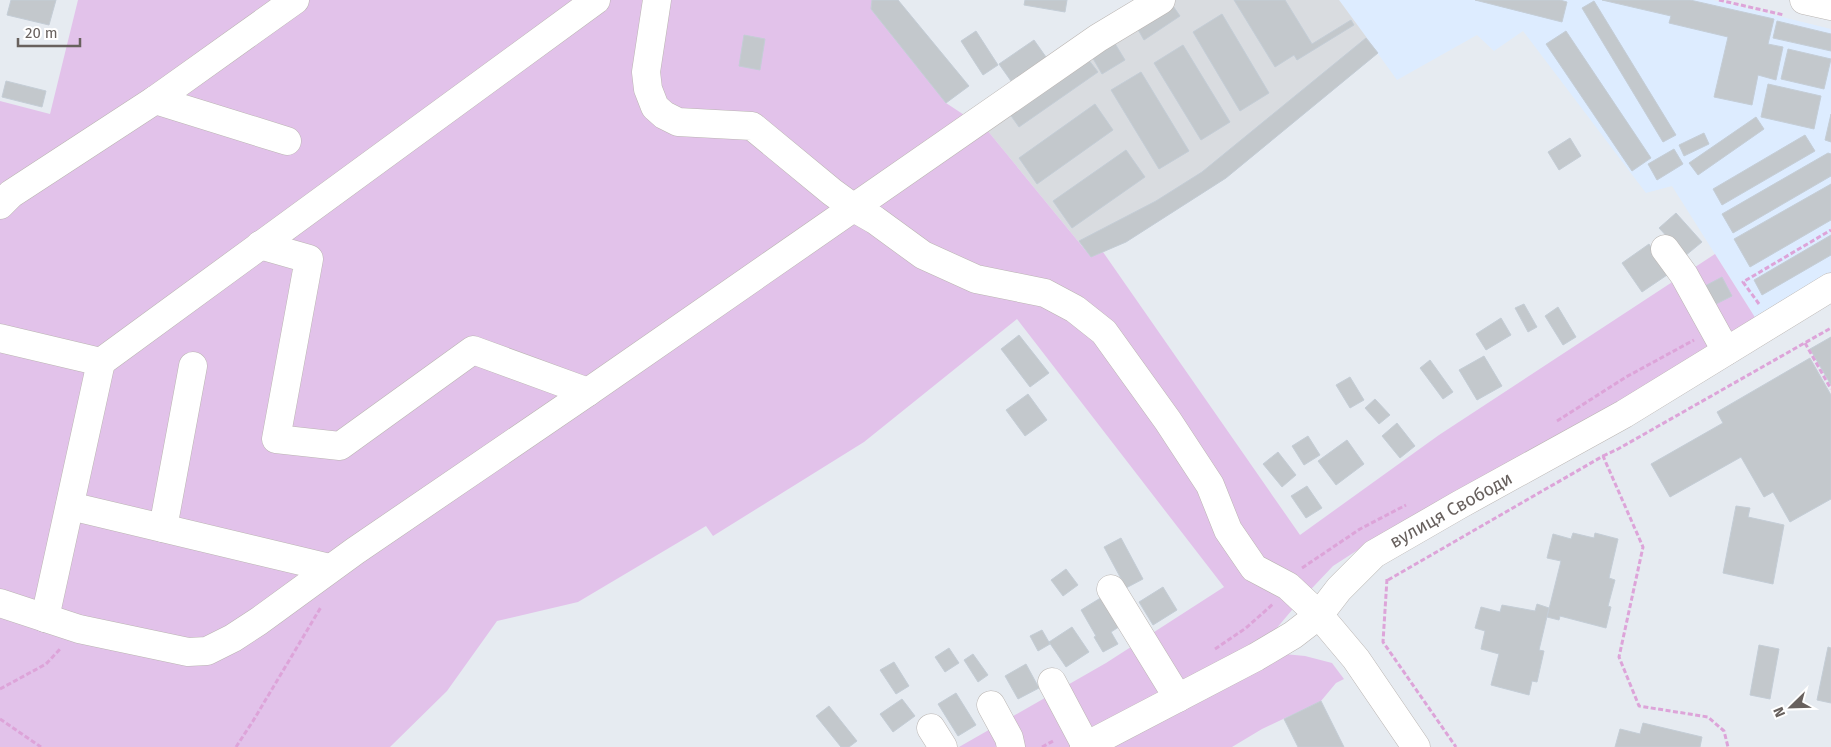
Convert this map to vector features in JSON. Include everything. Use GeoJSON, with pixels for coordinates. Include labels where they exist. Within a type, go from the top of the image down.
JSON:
{"type":"FeatureCollection","features":[{"type":"Feature","properties":{"kind":"street"},"geometry":{"type":"LineString","coordinates":[[0,205],[11,194],[155,100],[295,0]]}},
{"type":"Feature","properties":{"kind":"street"},"geometry":{"type":"LineString","coordinates":[[45,618],[101,362],[596,0]]}},
{"type":"Feature","properties":{"kind":"street"},"geometry":{"type":"LineString","coordinates":[[657,0],[646,72],[648,89],[655,107],[678,122],[752,126],[832,192],[923,255],[976,279],[1045,293],[1074,309],[1104,332],[1168,421],[1210,485],[1228,530],[1254,568],[1288,586],[1319,615],[1356,659],[1416,747]]}},
{"type":"Feature","properties":{"kind":"street"},"geometry":{"type":"LineString","coordinates":[[0,603],[79,628],[188,652],[208,651],[259,621],[330,568],[588,392],[1098,38],[1161,0]]}},
{"type":"Feature","properties":{"kind":"street"},"geometry":{"type":"LineString","coordinates":[[1799,9],[1831,6]]}},
{"type":"Feature","properties":{"kind":"street"},"geometry":{"type":"LineString","coordinates":[[155,100],[287,141]]}},
{"type":"Feature","properties":{"kind":"street"},"geometry":{"type":"LineString","coordinates":[[260,246],[309,259],[276,438],[340,446],[473,350],[588,392]]}},
{"type":"Feature","properties":{"kind":"street"},"geometry":{"type":"LineString","coordinates":[[1665,249],[1684,274],[1726,351]]}},
{"type":"Feature","properties":{"kind":"street","name":"вулиця Свободи"},"geometry":{"type":"LineString","coordinates":[[1085,746],[1256,657],[1293,635],[1319,615],[1339,589],[1374,554],[1624,414],[1831,287]]}},
{"type":"Feature","properties":{"kind":"street"},"geometry":{"type":"LineString","coordinates":[[0,338],[101,362]]}},
{"type":"Feature","properties":{"kind":"street"},"geometry":{"type":"LineString","coordinates":[[163,528],[193,366]]}},
{"type":"Feature","properties":{"kind":"street"},"geometry":{"type":"LineString","coordinates":[[70,506],[330,568]]}},
{"type":"Feature","properties":{"kind":"street"},"geometry":{"type":"LineString","coordinates":[[1111,589],[1178,698]]}},
{"type":"Feature","properties":{"kind":"street"},"geometry":{"type":"LineString","coordinates":[[1052,682],[1085,746]]}},
{"type":"Feature","properties":{"kind":"street"},"geometry":{"type":"LineString","coordinates":[[991,705],[1009,738],[1011,747]]}},
{"type":"Feature","properties":{"kind":"path"},"geometry":{"type":"LineString","coordinates":[[1719,0],[1799,9]]}},
{"type":"Feature","properties":{"kind":"path"},"geometry":{"type":"LineString","coordinates":[[1761,308],[1743,282],[1831,230]]}},
{"type":"Feature","properties":{"kind":"path"},"geometry":{"type":"LineString","coordinates":[[1388,580],[1831,328]]}},
{"type":"Feature","properties":{"kind":"path"},"geometry":{"type":"LineString","coordinates":[[1805,343],[1831,389]]}},
{"type":"Feature","properties":{"kind":"path"},"geometry":{"type":"LineString","coordinates":[[1603,456],[1643,547],[1619,657],[1639,706],[1708,717],[1724,731],[1728,747]]}},
{"type":"Feature","properties":{"kind":"path"},"geometry":{"type":"LineString","coordinates":[[1360,529],[1388,580],[1383,642],[1456,747]]}},
{"type":"Feature","properties":{"kind":"path"},"geometry":{"type":"LineString","coordinates":[[236,747],[254,721],[323,604]]}},
{"type":"Feature","properties":{"kind":"path"},"geometry":{"type":"LineString","coordinates":[[0,689],[46,664],[79,628]]}},
{"type":"Feature","properties":{"kind":"path"},"geometry":{"type":"LineString","coordinates":[[0,719],[41,747]]}},
{"type":"Feature","properties":{"kind":"shaded area"},"geometry":{"type":"Polygon","coordinates":[[[78,0],[278,0],[0,193],[0,101],[50,114],[78,0]]]}},
{"type":"Feature","properties":{"kind":"shaded area"},"geometry":{"type":"Polygon","coordinates":[[[309,0],[872,0],[871,9],[946,103],[987,130],[1091,257],[1103,252],[1300,535],[1439,435],[1715,254],[1756,319],[1593,424],[1367,544],[1333,566],[1276,629],[1243,653],[1069,747],[959,747],[1106,663],[1224,587],[1017,319],[864,442],[713,536],[706,526],[578,602],[497,621],[447,691],[390,747],[0,747],[0,219],[139,116],[309,0]]]}},
{"type":"Feature","properties":{"kind":"shaded area"},"geometry":{"type":"Polygon","coordinates":[[[1176,0],[1339,0],[1378,53],[1226,178],[1126,242],[1091,257],[987,130],[1176,0]]]}},
{"type":"Feature","properties":{"kind":"shaded area"},"geometry":{"type":"Polygon","coordinates":[[[1339,0],[1713,0],[1831,29],[1831,274],[1756,319],[1672,186],[1646,193],[1523,31],[1494,51],[1477,35],[1397,80],[1339,0]]]}},
{"type":"Feature","properties":{"kind":"shaded area"},"geometry":{"type":"Polygon","coordinates":[[[1284,654],[1305,656],[1332,663],[1344,679],[1336,683],[1321,701],[1262,729],[1232,747],[1113,747],[1284,654]]]}},
{"type":"Feature","properties":{"kind":"building"},"geometry":{"type":"Polygon","coordinates":[[[11,0],[56,0],[49,25],[7,15],[11,0]]]}},
{"type":"Feature","properties":{"kind":"building"},"geometry":{"type":"Polygon","coordinates":[[[872,0],[898,0],[969,86],[946,103],[871,9],[872,0]]]}},
{"type":"Feature","properties":{"kind":"building"},"geometry":{"type":"Polygon","coordinates":[[[1025,0],[1067,0],[1065,12],[1024,5],[1025,0]]]}},
{"type":"Feature","properties":{"kind":"building"},"geometry":{"type":"Polygon","coordinates":[[[1234,0],[1285,0],[1312,44],[1351,20],[1354,25],[1297,60],[1294,55],[1275,67],[1234,0]]]}},
{"type":"Feature","properties":{"kind":"building"},"geometry":{"type":"Polygon","coordinates":[[[1475,0],[1560,0],[1567,2],[1562,22],[1475,0]]]}},
{"type":"Feature","properties":{"kind":"building"},"geometry":{"type":"Polygon","coordinates":[[[1602,0],[1690,0],[1774,19],[1768,44],[1783,47],[1776,80],[1758,75],[1752,105],[1714,97],[1728,37],[1669,23],[1671,16],[1602,0]]]}},
{"type":"Feature","properties":{"kind":"building"},"geometry":{"type":"Polygon","coordinates":[[[1594,1],[1676,135],[1663,142],[1582,8],[1594,1]]]}},
{"type":"Feature","properties":{"kind":"building"},"geometry":{"type":"Polygon","coordinates":[[[1171,3],[1180,16],[1144,40],[1136,26],[1171,3]]]}},
{"type":"Feature","properties":{"kind":"building"},"geometry":{"type":"Polygon","coordinates":[[[1222,14],[1269,93],[1240,111],[1193,32],[1222,14]]]}},
{"type":"Feature","properties":{"kind":"building"},"geometry":{"type":"Polygon","coordinates":[[[1777,21],[1831,34],[1831,51],[1773,38],[1777,21]]]}},
{"type":"Feature","properties":{"kind":"building"},"geometry":{"type":"Polygon","coordinates":[[[976,31],[998,65],[983,75],[961,41],[976,31]]]}},
{"type":"Feature","properties":{"kind":"building"},"geometry":{"type":"Polygon","coordinates":[[[1566,31],[1651,158],[1632,171],[1546,44],[1566,31]]]}},
{"type":"Feature","properties":{"kind":"building"},"geometry":{"type":"Polygon","coordinates":[[[744,35],[765,39],[760,70],[739,66],[744,35]]]}},
{"type":"Feature","properties":{"kind":"building"},"geometry":{"type":"Polygon","coordinates":[[[1366,38],[1378,53],[1226,178],[1126,242],[1091,257],[1079,241],[1156,201],[1202,172],[1366,38]]]}},
{"type":"Feature","properties":{"kind":"building"},"geometry":{"type":"Polygon","coordinates":[[[1034,40],[1046,57],[1011,81],[999,64],[1034,40]]]}},
{"type":"Feature","properties":{"kind":"building"},"geometry":{"type":"Polygon","coordinates":[[[1114,42],[1125,60],[1102,74],[1091,55],[1114,42]]]}},
{"type":"Feature","properties":{"kind":"building"},"geometry":{"type":"Polygon","coordinates":[[[1183,45],[1230,122],[1201,140],[1154,63],[1183,45]]]}},
{"type":"Feature","properties":{"kind":"building"},"geometry":{"type":"Polygon","coordinates":[[[1788,49],[1831,59],[1824,89],[1781,79],[1788,49]]]}},
{"type":"Feature","properties":{"kind":"building"},"geometry":{"type":"Polygon","coordinates":[[[1088,59],[1098,72],[1019,127],[1009,113],[1088,59]]]}},
{"type":"Feature","properties":{"kind":"building"},"geometry":{"type":"Polygon","coordinates":[[[1141,72],[1189,151],[1159,169],[1111,90],[1141,72]]]}},
{"type":"Feature","properties":{"kind":"building"},"geometry":{"type":"Polygon","coordinates":[[[6,81],[46,91],[42,107],[2,97],[6,81]]]}},
{"type":"Feature","properties":{"kind":"building"},"geometry":{"type":"Polygon","coordinates":[[[1768,84],[1821,96],[1814,129],[1761,117],[1768,84]]]}},
{"type":"Feature","properties":{"kind":"building"},"geometry":{"type":"Polygon","coordinates":[[[1095,104],[1113,130],[1037,184],[1019,158],[1095,104]]]}},
{"type":"Feature","properties":{"kind":"building"},"geometry":{"type":"Polygon","coordinates":[[[1831,114],[1831,142],[1825,140],[1831,114]]]}},
{"type":"Feature","properties":{"kind":"building"},"geometry":{"type":"Polygon","coordinates":[[[1756,117],[1764,129],[1698,175],[1689,163],[1756,117]]]}},
{"type":"Feature","properties":{"kind":"building"},"geometry":{"type":"Polygon","coordinates":[[[1704,133],[1709,144],[1684,156],[1679,145],[1704,133]]]}},
{"type":"Feature","properties":{"kind":"building"},"geometry":{"type":"Polygon","coordinates":[[[1805,135],[1815,151],[1722,205],[1713,189],[1805,135]]]}},
{"type":"Feature","properties":{"kind":"building"},"geometry":{"type":"Polygon","coordinates":[[[1570,138],[1581,156],[1559,170],[1548,152],[1570,138]]]}},
{"type":"Feature","properties":{"kind":"building"},"geometry":{"type":"Polygon","coordinates":[[[1674,149],[1683,164],[1657,180],[1648,164],[1674,149]]]}},
{"type":"Feature","properties":{"kind":"building"},"geometry":{"type":"Polygon","coordinates":[[[1126,150],[1145,177],[1072,228],[1053,201],[1126,150]]]}},
{"type":"Feature","properties":{"kind":"building"},"geometry":{"type":"Polygon","coordinates":[[[1828,153],[1831,154],[1831,176],[1733,233],[1722,214],[1828,153]]]}},
{"type":"Feature","properties":{"kind":"building"},"geometry":{"type":"Polygon","coordinates":[[[1831,184],[1831,220],[1750,267],[1734,239],[1831,184]]]}},
{"type":"Feature","properties":{"kind":"building"},"geometry":{"type":"Polygon","coordinates":[[[1676,213],[1702,242],[1685,256],[1659,228],[1676,213]]]}},
{"type":"Feature","properties":{"kind":"building"},"geometry":{"type":"Polygon","coordinates":[[[1831,235],[1831,255],[1762,295],[1754,280],[1831,235]]]}},
{"type":"Feature","properties":{"kind":"building"},"geometry":{"type":"Polygon","coordinates":[[[1649,244],[1670,273],[1642,292],[1622,263],[1649,244]]]}},
{"type":"Feature","properties":{"kind":"building"},"geometry":{"type":"Polygon","coordinates":[[[1722,277],[1732,296],[1714,305],[1705,286],[1722,277]]]}},
{"type":"Feature","properties":{"kind":"building"},"geometry":{"type":"Polygon","coordinates":[[[1524,304],[1537,327],[1528,332],[1515,308],[1524,304]]]}},
{"type":"Feature","properties":{"kind":"building"},"geometry":{"type":"Polygon","coordinates":[[[1558,307],[1576,337],[1563,345],[1545,316],[1558,307]]]}},
{"type":"Feature","properties":{"kind":"building"},"geometry":{"type":"Polygon","coordinates":[[[1501,318],[1511,335],[1486,350],[1476,334],[1501,318]]]}},
{"type":"Feature","properties":{"kind":"building"},"geometry":{"type":"Polygon","coordinates":[[[1019,335],[1049,373],[1030,387],[1001,349],[1019,335]]]}},
{"type":"Feature","properties":{"kind":"building"},"geometry":{"type":"Polygon","coordinates":[[[1831,337],[1831,385],[1810,349],[1831,337]]]}},
{"type":"Feature","properties":{"kind":"building"},"geometry":{"type":"Polygon","coordinates":[[[1484,356],[1502,386],[1477,400],[1459,370],[1484,356]]]}},
{"type":"Feature","properties":{"kind":"building"},"geometry":{"type":"Polygon","coordinates":[[[1810,358],[1831,395],[1831,499],[1790,522],[1773,492],[1764,497],[1741,457],[1670,497],[1651,464],[1723,423],[1717,412],[1810,358]]]}},
{"type":"Feature","properties":{"kind":"building"},"geometry":{"type":"Polygon","coordinates":[[[1430,360],[1453,392],[1443,399],[1420,368],[1430,360]]]}},
{"type":"Feature","properties":{"kind":"building"},"geometry":{"type":"Polygon","coordinates":[[[1350,377],[1364,400],[1350,408],[1336,385],[1350,377]]]}},
{"type":"Feature","properties":{"kind":"building"},"geometry":{"type":"Polygon","coordinates":[[[1028,394],[1047,420],[1025,436],[1006,410],[1028,394]]]}},
{"type":"Feature","properties":{"kind":"building"},"geometry":{"type":"Polygon","coordinates":[[[1375,399],[1390,415],[1379,424],[1365,408],[1375,399]]]}},
{"type":"Feature","properties":{"kind":"building"},"geometry":{"type":"Polygon","coordinates":[[[1397,423],[1415,446],[1400,458],[1382,436],[1397,423]]]}},
{"type":"Feature","properties":{"kind":"building"},"geometry":{"type":"Polygon","coordinates":[[[1308,436],[1320,455],[1304,465],[1292,446],[1308,436]]]}},
{"type":"Feature","properties":{"kind":"building"},"geometry":{"type":"Polygon","coordinates":[[[1347,440],[1364,464],[1336,485],[1318,461],[1347,440]]]}},
{"type":"Feature","properties":{"kind":"building"},"geometry":{"type":"Polygon","coordinates":[[[1278,452],[1296,475],[1282,487],[1263,464],[1278,452]]]}},
{"type":"Feature","properties":{"kind":"building"},"geometry":{"type":"Polygon","coordinates":[[[1307,486],[1322,508],[1306,518],[1291,496],[1307,486]]]}},
{"type":"Feature","properties":{"kind":"building"},"geometry":{"type":"Polygon","coordinates":[[[1736,506],[1750,508],[1748,517],[1784,525],[1773,584],[1723,573],[1736,506]]]}},
{"type":"Feature","properties":{"kind":"building"},"geometry":{"type":"Polygon","coordinates":[[[1573,533],[1594,538],[1595,533],[1618,539],[1609,578],[1615,580],[1608,606],[1611,607],[1606,628],[1560,616],[1559,620],[1547,617],[1561,561],[1547,558],[1553,534],[1571,539],[1573,533]]]}},
{"type":"Feature","properties":{"kind":"building"},"geometry":{"type":"Polygon","coordinates":[[[1121,538],[1143,579],[1126,588],[1104,547],[1121,538]]]}},
{"type":"Feature","properties":{"kind":"building"},"geometry":{"type":"Polygon","coordinates":[[[1066,569],[1078,585],[1063,596],[1051,580],[1066,569]]]}},
{"type":"Feature","properties":{"kind":"building"},"geometry":{"type":"Polygon","coordinates":[[[1163,587],[1177,610],[1153,625],[1139,602],[1163,587]]]}},
{"type":"Feature","properties":{"kind":"building"},"geometry":{"type":"Polygon","coordinates":[[[1107,594],[1125,623],[1111,632],[1118,644],[1103,652],[1081,610],[1107,594]]]}},
{"type":"Feature","properties":{"kind":"building"},"geometry":{"type":"Polygon","coordinates":[[[1537,604],[1549,608],[1539,650],[1544,651],[1537,682],[1532,681],[1529,695],[1491,685],[1499,654],[1481,649],[1485,631],[1475,628],[1481,607],[1500,612],[1502,605],[1535,611],[1537,604]]]}},
{"type":"Feature","properties":{"kind":"building"},"geometry":{"type":"Polygon","coordinates":[[[1072,627],[1089,652],[1066,667],[1049,642],[1072,627]]]}},
{"type":"Feature","properties":{"kind":"building"},"geometry":{"type":"Polygon","coordinates":[[[1042,630],[1050,644],[1038,651],[1030,636],[1042,630]]]}},
{"type":"Feature","properties":{"kind":"building"},"geometry":{"type":"Polygon","coordinates":[[[1759,645],[1779,649],[1770,699],[1750,695],[1759,645]]]}},
{"type":"Feature","properties":{"kind":"building"},"geometry":{"type":"Polygon","coordinates":[[[1828,647],[1831,648],[1831,703],[1817,700],[1828,647]]]}},
{"type":"Feature","properties":{"kind":"building"},"geometry":{"type":"Polygon","coordinates":[[[949,648],[959,663],[945,672],[935,657],[949,648]]]}},
{"type":"Feature","properties":{"kind":"building"},"geometry":{"type":"Polygon","coordinates":[[[973,654],[988,675],[978,682],[964,660],[973,654]]]}},
{"type":"Feature","properties":{"kind":"building"},"geometry":{"type":"Polygon","coordinates":[[[894,662],[909,686],[896,694],[880,670],[894,662]]]}},
{"type":"Feature","properties":{"kind":"building"},"geometry":{"type":"Polygon","coordinates":[[[1026,664],[1039,688],[1018,699],[1005,676],[1026,664]]]}},
{"type":"Feature","properties":{"kind":"building"},"geometry":{"type":"Polygon","coordinates":[[[956,693],[976,725],[958,736],[938,704],[956,693]]]}},
{"type":"Feature","properties":{"kind":"building"},"geometry":{"type":"Polygon","coordinates":[[[902,699],[915,716],[893,732],[880,714],[902,699]]]}},
{"type":"Feature","properties":{"kind":"building"},"geometry":{"type":"Polygon","coordinates":[[[1321,701],[1344,747],[1298,747],[1284,719],[1321,701]]]}},
{"type":"Feature","properties":{"kind":"building"},"geometry":{"type":"Polygon","coordinates":[[[829,706],[857,741],[849,747],[841,747],[816,716],[829,706]]]}},
{"type":"Feature","properties":{"kind":"building"},"geometry":{"type":"Polygon","coordinates":[[[1643,723],[1702,737],[1700,747],[1615,747],[1620,729],[1640,734],[1643,723]]]}}]}
